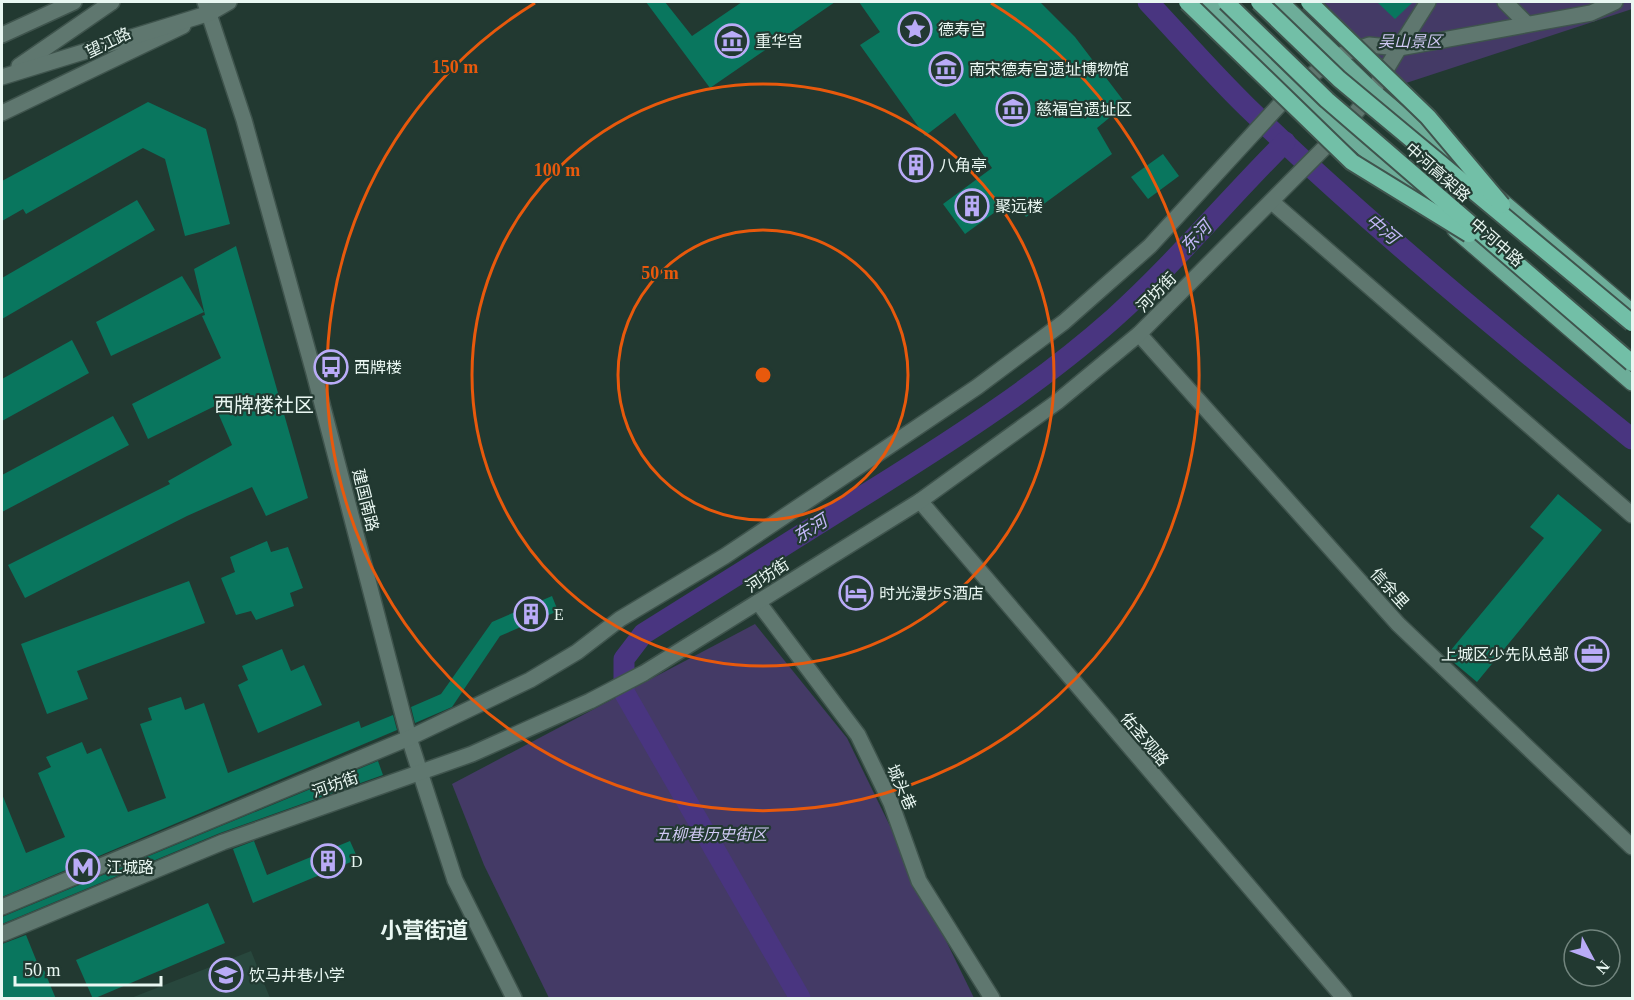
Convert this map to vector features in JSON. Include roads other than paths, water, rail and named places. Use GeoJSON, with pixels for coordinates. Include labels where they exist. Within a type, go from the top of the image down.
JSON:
{"type":"FeatureCollection","features":[{"type":"Feature","properties":{"kind":"highway"},"geometry":{"type":"LineString","coordinates":[[1187,2],[1352,162],[1511,260]]}},
{"type":"Feature","properties":{"kind":"highway","name":"中河高架路"},"geometry":{"type":"LineString","coordinates":[[1227,2],[1326,100],[1632,363]]}},
{"type":"Feature","properties":{"kind":"highway","name":"中河高架路"},"geometry":{"type":"LineString","coordinates":[[1259,2],[1339,79],[1632,323]]}},
{"type":"Feature","properties":{"kind":"highway"},"geometry":{"type":"LineString","coordinates":[[1309,2],[1428,117],[1530,237]]}},
{"type":"Feature","properties":{"kind":"main road","name":"中河中路"},"geometry":{"type":"LineString","coordinates":[[1209,2],[1341,131],[1632,383]]}},
{"type":"Feature","properties":{"kind":"main road"},"geometry":{"type":"LineString","coordinates":[[1281,2],[1374,91],[1632,312]]}},
{"type":"Feature","properties":{"kind":"street"},"geometry":{"type":"LineString","coordinates":[[2,35],[74,2]]}},
{"type":"Feature","properties":{"kind":"street"},"geometry":{"type":"LineString","coordinates":[[4,76],[112,2]]}},
{"type":"Feature","properties":{"kind":"street","name":"望江路"},"geometry":{"type":"LineString","coordinates":[[2,113],[208,7],[229,2]]}},
{"type":"Feature","properties":{"kind":"street","name":"河坊街"},"geometry":{"type":"LineString","coordinates":[[2,934],[223,842],[472,754],[598,697],[635,678],[920,501],[1057,402],[1139,334],[1341,131],[1374,91],[1428,2]]}},
{"type":"Feature","properties":{"kind":"street"},"geometry":{"type":"LineString","coordinates":[[1505,2],[1527,24]]}},
{"type":"Feature","properties":{"kind":"street","name":"河坊街"},"geometry":{"type":"LineString","coordinates":[[2,907],[409,738],[530,680],[577,652],[620,619],[725,556],[976,387],[1064,322],[1150,246],[1295,88],[1337,56],[1369,45],[1399,48],[1591,13],[1615,2]]}},
{"type":"Feature","properties":{"kind":"street"},"geometry":{"type":"LineString","coordinates":[[4,76],[208,7]]}},
{"type":"Feature","properties":{"kind":"street","name":"建国南路"},"geometry":{"type":"LineString","coordinates":[[208,7],[244,120],[334,448],[409,738],[455,880],[514,999]]}},
{"type":"Feature","properties":{"kind":"street"},"geometry":{"type":"LineString","coordinates":[[1275,199],[1632,515]]}},
{"type":"Feature","properties":{"kind":"street","name":"信余里"},"geometry":{"type":"LineString","coordinates":[[1139,334],[1398,624],[1632,847]]}},
{"type":"Feature","properties":{"kind":"street","name":"佑圣观路"},"geometry":{"type":"LineString","coordinates":[[920,501],[1344,999]]}},
{"type":"Feature","properties":{"kind":"street","name":"城头巷"},"geometry":{"type":"LineString","coordinates":[[758,602],[858,735],[891,803],[919,881],[992,999]]}},
{"type":"Feature","properties":{"kind":"waterway","name":"中河"},"geometry":{"type":"LineString","coordinates":[[1148,2],[1209,69],[1340,194],[1632,439]]}},
{"type":"Feature","properties":{"kind":"waterway","name":"东河"},"geometry":{"type":"LineString","coordinates":[[800,998],[624,692],[624,659],[643,634],[936,449],[1057,365],[1136,297],[1285,142]]}},
{"type":"Feature","properties":{"kind":"place","name":"德寿宫"},"geometry":{"type":"Point","coordinates":[915,29]}},
{"type":"Feature","properties":{"kind":"place","name":"重华宫"},"geometry":{"type":"Point","coordinates":[732,41]}},
{"type":"Feature","properties":{"kind":"place","name":"南宋德寿宫遗址博物馆"},"geometry":{"type":"Point","coordinates":[946,69]}},
{"type":"Feature","properties":{"kind":"place","name":"慈福宫遗址区"},"geometry":{"type":"Point","coordinates":[1013,109]}},
{"type":"Feature","properties":{"kind":"place","name":"八角亭"},"geometry":{"type":"Point","coordinates":[916,165]}},
{"type":"Feature","properties":{"kind":"place","name":"聚远楼"},"geometry":{"type":"Point","coordinates":[972,206]}},
{"type":"Feature","properties":{"kind":"place","name":"西牌楼"},"geometry":{"type":"Point","coordinates":[331,367]}},
{"type":"Feature","properties":{"kind":"place","name":"时光漫步S酒店"},"geometry":{"type":"Point","coordinates":[856,593]}},
{"type":"Feature","properties":{"kind":"place","name":"E"},"geometry":{"type":"Point","coordinates":[531,614]}},
{"type":"Feature","properties":{"kind":"place","name":"上城区少先队总部"},"geometry":{"type":"Point","coordinates":[1592,654]}},
{"type":"Feature","properties":{"kind":"place","name":"D"},"geometry":{"type":"Point","coordinates":[328,861]}},
{"type":"Feature","properties":{"kind":"place","name":"江城路"},"geometry":{"type":"Point","coordinates":[83,867]}},
{"type":"Feature","properties":{"kind":"place","name":"饮马井巷小学"},"geometry":{"type":"Point","coordinates":[226,975]}},
{"type":"Feature","properties":{"kind":"district","name":"西牌楼社区"},"geometry":{"type":"Point","coordinates":[264,405]}},
{"type":"Feature","properties":{"kind":"district","name":"小营街道"},"geometry":{"type":"Point","coordinates":[424,930]}},
{"type":"Feature","properties":{"kind":"park label","name":"吴山景区"},"geometry":{"type":"Point","coordinates":[1410,41]}},
{"type":"Feature","properties":{"kind":"park label","name":"五柳巷历史街区"},"geometry":{"type":"Point","coordinates":[711,834]}}]}
